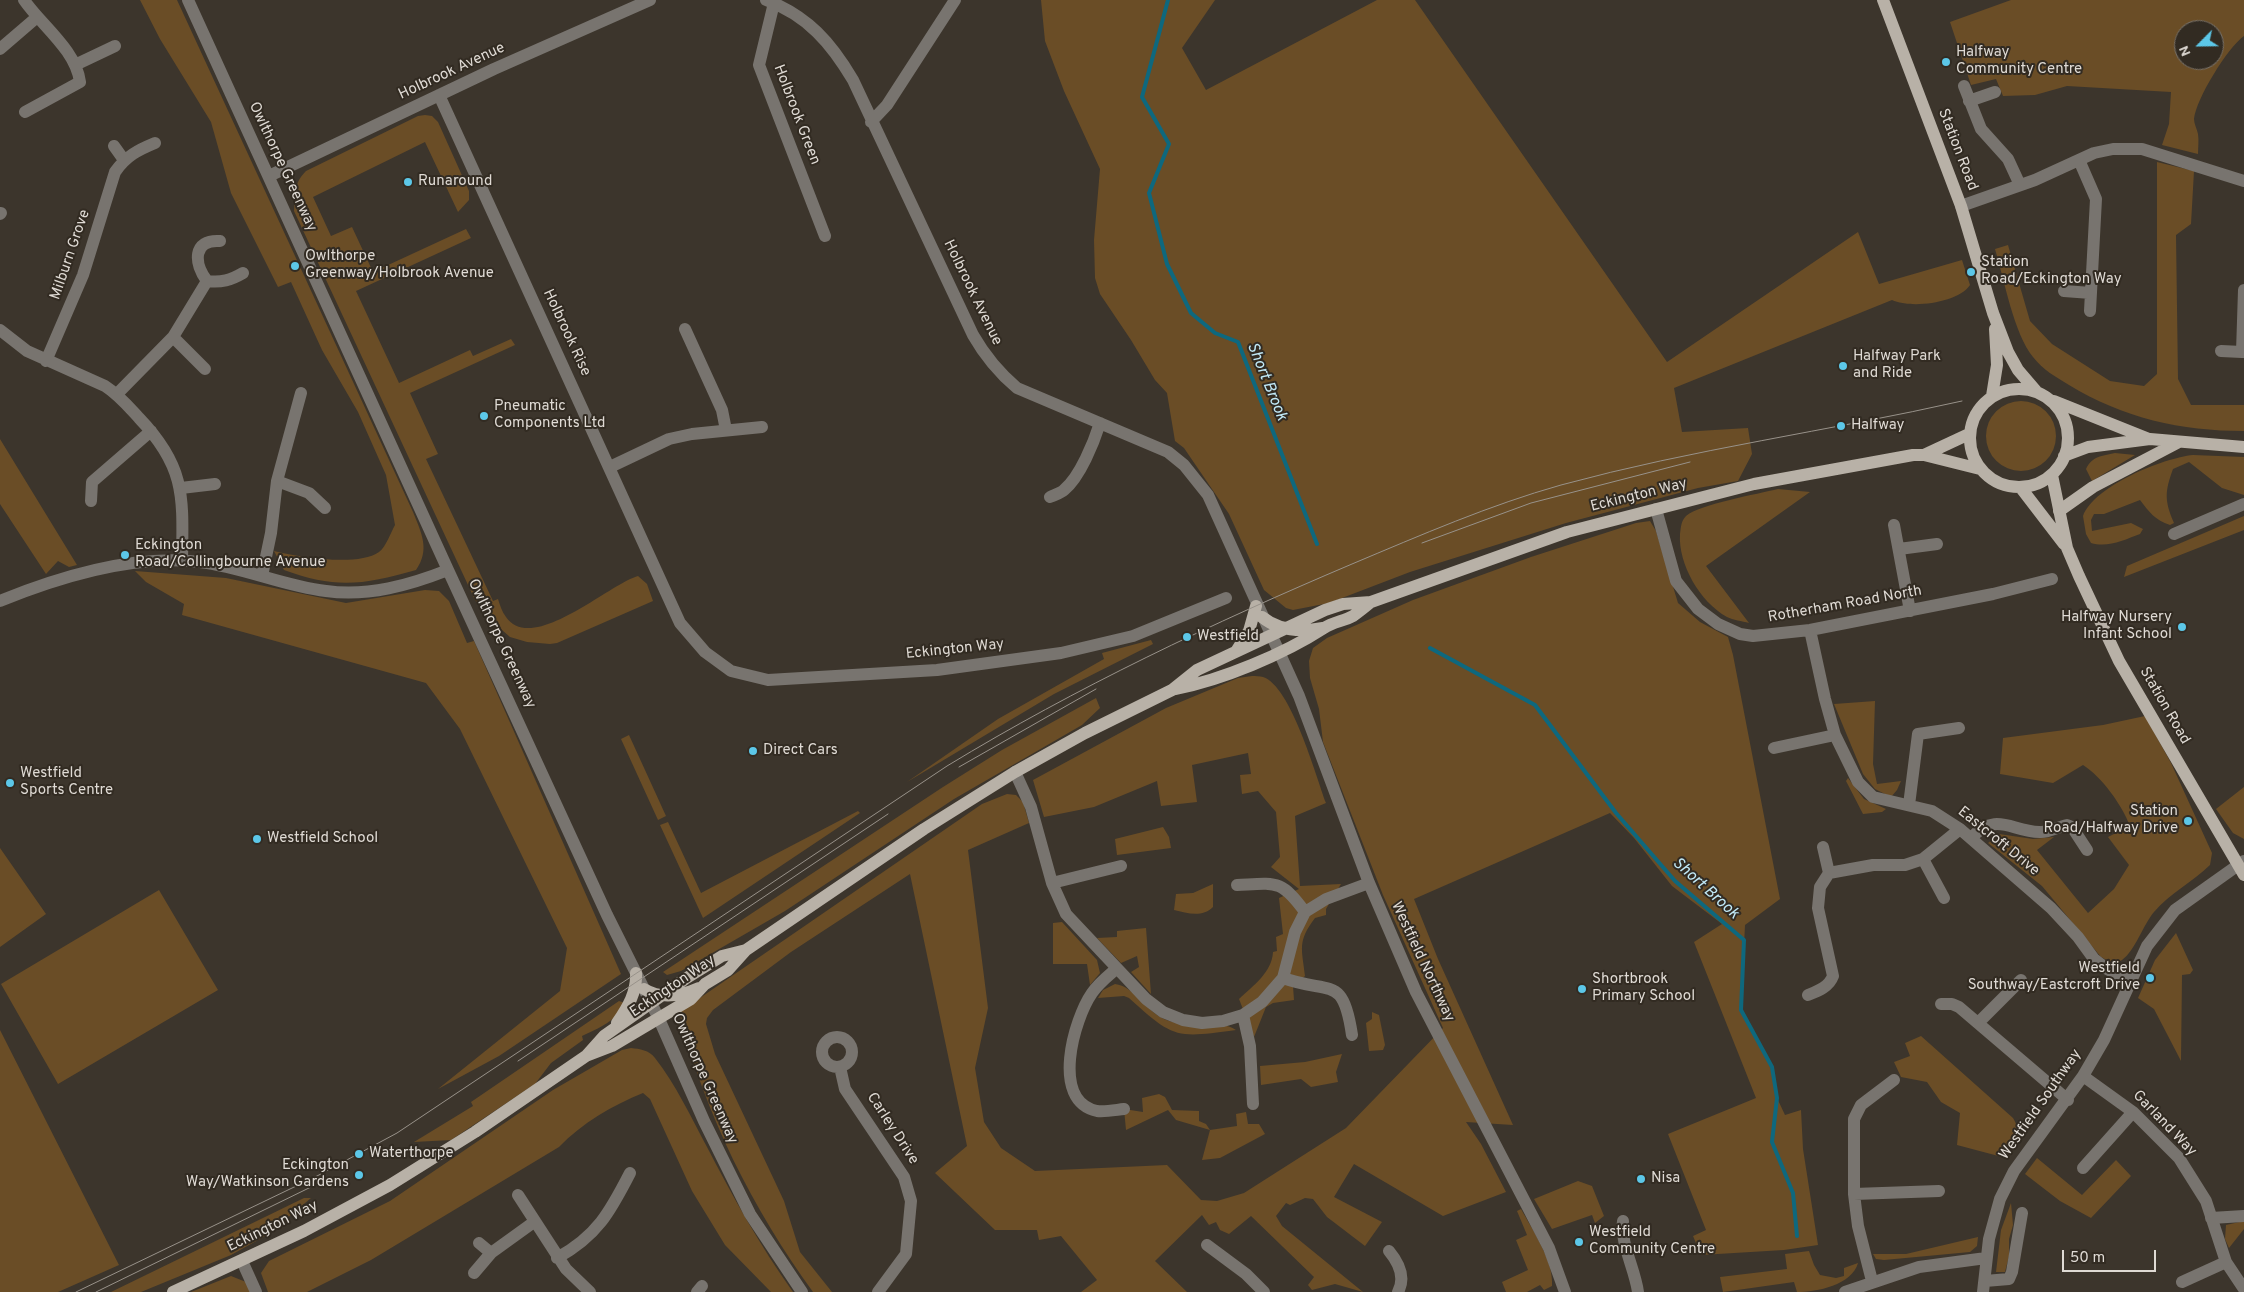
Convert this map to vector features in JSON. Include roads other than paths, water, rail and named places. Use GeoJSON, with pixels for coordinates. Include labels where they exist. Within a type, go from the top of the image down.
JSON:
{"type":"FeatureCollection","features":[{"type":"Feature","properties":{"kind":"main road","name":"Station Road"},"geometry":{"type":"LineString","coordinates":[[1883,0],[1961,206],[1993,313],[2008,352],[2018,370],[2036,391]]}},
{"type":"Feature","properties":{"kind":"main road","name":"Station Road"},"geometry":{"type":"LineString","coordinates":[[1992,396],[1998,365],[1993,313]]}},
{"type":"Feature","properties":{"kind":"main road"},"geometry":{"type":"LineString","coordinates":[[1980,469],[1971,452],[1969,434],[1973,418],[1978,409],[1992,396],[2015,388],[2036,391],[2054,401],[2150,439]]}},
{"type":"Feature","properties":{"kind":"main road"},"geometry":{"type":"LineString","coordinates":[[2022,488],[2039,483],[2052,475],[2064,456],[2067,430],[2063,416],[2054,401]]}},
{"type":"Feature","properties":{"kind":"main road","name":"Eckington Way"},"geometry":{"type":"LineString","coordinates":[[174,1292],[304,1231],[382,1190],[475,1132],[586,1056],[612,1046],[691,999],[706,984],[728,970],[746,950],[924,830],[1015,772],[1086,733],[1172,690],[1197,670],[1237,650],[1343,604],[1372,602],[1567,532],[1761,483],[1880,460],[1924,454],[1969,434]]}},
{"type":"Feature","properties":{"kind":"main road"},"geometry":{"type":"LineString","coordinates":[[2064,456],[2088,447],[2150,439],[2244,447]]}},
{"type":"Feature","properties":{"kind":"main road"},"geometry":{"type":"LineString","coordinates":[[2059,511],[2093,487],[2179,442]]}},
{"type":"Feature","properties":{"kind":"main road","name":"Eckington Way"},"geometry":{"type":"LineString","coordinates":[[1924,454],[1980,469],[1986,476],[2006,486],[2022,488]]}},
{"type":"Feature","properties":{"kind":"main road","name":"Station Road"},"geometry":{"type":"LineString","coordinates":[[2052,475],[2066,548]]}},
{"type":"Feature","properties":{"kind":"main road","name":"Station Road"},"geometry":{"type":"LineString","coordinates":[[2022,488],[2066,548],[2119,661],[2242,867]]}},
{"type":"Feature","properties":{"kind":"main road","name":"Eckington Way"},"geometry":{"type":"LineString","coordinates":[[1172,690],[1205,683],[1279,652],[1316,635],[1325,627],[1353,616],[1372,602]]}},
{"type":"Feature","properties":{"kind":"main road"},"geometry":{"type":"LineString","coordinates":[[1237,650],[1259,612],[1285,629],[1313,630],[1325,627]]}},
{"type":"Feature","properties":{"kind":"main road","name":"Eckington Way"},"geometry":{"type":"LineString","coordinates":[[586,1056],[604,1036],[655,999],[722,956],[746,950]]}},
{"type":"Feature","properties":{"kind":"main road"},"geometry":{"type":"LineString","coordinates":[[613,1029],[631,1001],[636,982],[636,973]]}},
{"type":"Feature","properties":{"kind":"main road"},"geometry":{"type":"LineString","coordinates":[[655,999],[689,992],[706,984]]}},
{"type":"Feature","properties":{"kind":"street"},"geometry":{"type":"LineString","coordinates":[[24,0],[36,18],[52,34],[75,65],[80,82],[24,112]]}},
{"type":"Feature","properties":{"kind":"street","name":"Owlthorpe Greenway"},"geometry":{"type":"LineString","coordinates":[[188,0],[448,570],[636,973],[644,990],[655,999],[659,1019],[729,1174],[750,1214],[802,1292]]}},
{"type":"Feature","properties":{"kind":"street","name":"Holbrook Avenue"},"geometry":{"type":"LineString","coordinates":[[269,176],[439,95],[650,0]]}},
{"type":"Feature","properties":{"kind":"street"},"geometry":{"type":"LineString","coordinates":[[872,122],[886,105],[954,0]]}},
{"type":"Feature","properties":{"kind":"street","name":"Holbrook Avenue"},"geometry":{"type":"LineString","coordinates":[[770,2],[806,21],[829,43],[853,80],[973,335],[986,357],[1017,388],[1168,452],[1198,480],[1208,495],[1259,612],[1271,635]]}},
{"type":"Feature","properties":{"kind":"street","name":"Holbrook Green"},"geometry":{"type":"LineString","coordinates":[[770,2],[759,65],[825,236]]}},
{"type":"Feature","properties":{"kind":"street"},"geometry":{"type":"LineString","coordinates":[[0,49],[36,18]]}},
{"type":"Feature","properties":{"kind":"street"},"geometry":{"type":"LineString","coordinates":[[75,65],[115,46]]}},
{"type":"Feature","properties":{"kind":"street"},"geometry":{"type":"LineString","coordinates":[[1964,86],[1980,129],[2008,159],[2020,185]]}},
{"type":"Feature","properties":{"kind":"street"},"geometry":{"type":"LineString","coordinates":[[1969,101],[1995,92]]}},
{"type":"Feature","properties":{"kind":"street","name":"Holbrook Rise"},"geometry":{"type":"LineString","coordinates":[[439,95],[672,606],[691,638]]}},
{"type":"Feature","properties":{"kind":"street"},"geometry":{"type":"LineString","coordinates":[[114,146],[124,160],[134,152],[156,143]]}},
{"type":"Feature","properties":{"kind":"street"},"geometry":{"type":"LineString","coordinates":[[1961,206],[2020,185],[2094,153],[2113,150],[2142,149],[2244,181]]}},
{"type":"Feature","properties":{"kind":"street","name":"Milburn Grove"},"geometry":{"type":"LineString","coordinates":[[46,361],[82,275],[115,172],[124,160]]}},
{"type":"Feature","properties":{"kind":"street"},"geometry":{"type":"LineString","coordinates":[[2080,160],[2096,199],[2090,311]]}},
{"type":"Feature","properties":{"kind":"street"},"geometry":{"type":"LineString","coordinates":[[207,281],[199,269],[196,260],[199,250],[204,244],[220,241]]}},
{"type":"Feature","properties":{"kind":"street"},"geometry":{"type":"LineString","coordinates":[[207,281],[224,282],[243,273]]}},
{"type":"Feature","properties":{"kind":"street"},"geometry":{"type":"LineString","coordinates":[[117,394],[173,337],[207,281]]}},
{"type":"Feature","properties":{"kind":"street"},"geometry":{"type":"LineString","coordinates":[[2222,351],[2243,352],[2244,290]]}},
{"type":"Feature","properties":{"kind":"street"},"geometry":{"type":"LineString","coordinates":[[2064,291],[2091,293]]}},
{"type":"Feature","properties":{"kind":"street"},"geometry":{"type":"LineString","coordinates":[[0,330],[10,339],[46,361],[105,386],[117,394],[151,431],[170,458],[181,488],[182,561]]}},
{"type":"Feature","properties":{"kind":"street"},"geometry":{"type":"LineString","coordinates":[[684,330],[722,410],[726,430]]}},
{"type":"Feature","properties":{"kind":"street"},"geometry":{"type":"LineString","coordinates":[[173,337],[205,369]]}},
{"type":"Feature","properties":{"kind":"street"},"geometry":{"type":"LineString","coordinates":[[262,576],[271,533],[277,481],[301,393]]}},
{"type":"Feature","properties":{"kind":"street"},"geometry":{"type":"LineString","coordinates":[[1050,497],[1064,490],[1079,470],[1091,450],[1100,423]]}},
{"type":"Feature","properties":{"kind":"street"},"geometry":{"type":"LineString","coordinates":[[610,467],[669,439],[726,430],[762,427]]}},
{"type":"Feature","properties":{"kind":"street"},"geometry":{"type":"LineString","coordinates":[[91,501],[92,482],[151,431]]}},
{"type":"Feature","properties":{"kind":"street"},"geometry":{"type":"LineString","coordinates":[[277,481],[310,493],[325,508]]}},
{"type":"Feature","properties":{"kind":"street"},"geometry":{"type":"LineString","coordinates":[[181,488],[215,484]]}},
{"type":"Feature","properties":{"kind":"street"},"geometry":{"type":"LineString","coordinates":[[2174,534],[2244,504]]}},
{"type":"Feature","properties":{"kind":"street","name":"Rotherham Road North"},"geometry":{"type":"LineString","coordinates":[[1656,509],[1676,581],[1698,609],[1718,624],[1740,634],[1753,636],[1810,630],[1910,611],[2052,579]]}},
{"type":"Feature","properties":{"kind":"street"},"geometry":{"type":"LineString","coordinates":[[1894,525],[1910,611]]}},
{"type":"Feature","properties":{"kind":"street"},"geometry":{"type":"LineString","coordinates":[[1899,549],[1937,544]]}},
{"type":"Feature","properties":{"kind":"street"},"geometry":{"type":"LineString","coordinates":[[0,601],[26,591],[112,567],[152,561],[182,561],[224,566],[327,592],[397,587],[448,570]]}},
{"type":"Feature","properties":{"kind":"street","name":"Eckington Way"},"geometry":{"type":"LineString","coordinates":[[691,638],[731,671],[750,677],[768,680],[897,673],[996,663],[1070,651],[1133,636],[1226,598]]}},
{"type":"Feature","properties":{"kind":"street","name":"Eastcroft Drive"},"geometry":{"type":"LineString","coordinates":[[1810,630],[1825,699],[1836,735],[1858,782],[1873,798],[1932,811],[1960,829],[2051,908],[2078,937],[2094,958],[2107,969],[2132,982]]}},
{"type":"Feature","properties":{"kind":"street","name":"Westfield Northway"},"geometry":{"type":"LineString","coordinates":[[1271,635],[1299,696],[1369,883],[1416,992],[1549,1248],[1564,1292]]}},
{"type":"Feature","properties":{"kind":"street"},"geometry":{"type":"LineString","coordinates":[[1909,805],[1918,734],[1959,728]]}},
{"type":"Feature","properties":{"kind":"street"},"geometry":{"type":"LineString","coordinates":[[1774,748],[1836,735]]}},
{"type":"Feature","properties":{"kind":"street"},"geometry":{"type":"LineString","coordinates":[[1015,772],[1031,807],[1052,883],[1066,914],[1146,999],[1163,1012],[1183,1020],[1202,1023],[1223,1021],[1242,1015],[1262,1002],[1283,978],[1295,932],[1305,912],[1326,899],[1369,883]]}},
{"type":"Feature","properties":{"kind":"street"},"geometry":{"type":"LineString","coordinates":[[1972,838],[1980,829],[1992,824],[2003,823],[2039,832],[2068,825],[2072,827],[2087,850]]}},
{"type":"Feature","properties":{"kind":"street"},"geometry":{"type":"LineString","coordinates":[[1828,873],[1873,865],[1905,865],[1922,859],[1960,829]]}},
{"type":"Feature","properties":{"kind":"street"},"geometry":{"type":"LineString","coordinates":[[1808,995],[1824,988],[1831,982],[1833,976],[1818,908],[1820,886],[1828,873],[1823,846]]}},
{"type":"Feature","properties":{"kind":"street"},"geometry":{"type":"LineString","coordinates":[[1922,859],[1944,898]]}},
{"type":"Feature","properties":{"kind":"street"},"geometry":{"type":"LineString","coordinates":[[1052,883],[1121,866]]}},
{"type":"Feature","properties":{"kind":"street","name":"Westfield Southway"},"geometry":{"type":"LineString","coordinates":[[1984,1286],[1986,1258],[2000,1199],[2014,1171],[2068,1100],[2104,1040],[2147,946],[2175,910],[2242,867]]}},
{"type":"Feature","properties":{"kind":"street"},"geometry":{"type":"LineString","coordinates":[[1238,885],[1278,885],[1291,892],[1305,912]]}},
{"type":"Feature","properties":{"kind":"street"},"geometry":{"type":"LineString","coordinates":[[1116,969],[1096,989],[1087,1002],[1070,1053],[1069,1076],[1077,1097],[1088,1107],[1097,1111],[1124,1110]]}},
{"type":"Feature","properties":{"kind":"street"},"geometry":{"type":"LineString","coordinates":[[1283,978],[1302,985],[1328,989],[1343,997],[1349,1011],[1352,1035]]}},
{"type":"Feature","properties":{"kind":"street"},"geometry":{"type":"LineString","coordinates":[[1978,1023],[2021,980]]}},
{"type":"Feature","properties":{"kind":"street"},"geometry":{"type":"LineString","coordinates":[[1941,1004],[1959,1006],[2068,1100]]}},
{"type":"Feature","properties":{"kind":"street"},"geometry":{"type":"LineString","coordinates":[[1242,1015],[1250,1046],[1253,1104]]}},
{"type":"Feature","properties":{"kind":"street","name":"Carley Drive"},"geometry":{"type":"LineString","coordinates":[[840,1067],[845,1089],[904,1177],[911,1201],[906,1254],[878,1292]]}},
{"type":"Feature","properties":{"kind":"street","name":"Garland Way"},"geometry":{"type":"LineString","coordinates":[[2083,1076],[2133,1112],[2179,1158],[2206,1201],[2226,1262],[2244,1289]]}},
{"type":"Feature","properties":{"kind":"street"},"geometry":{"type":"LineString","coordinates":[[1872,1281],[1858,1226],[1854,1194],[1854,1119],[1861,1105],[1894,1080]]}},
{"type":"Feature","properties":{"kind":"street"},"geometry":{"type":"LineString","coordinates":[[2083,1168],[2133,1112]]}},
{"type":"Feature","properties":{"kind":"street"},"geometry":{"type":"LineString","coordinates":[[558,1258],[575,1248],[595,1232],[624,1198],[630,1173]]}},
{"type":"Feature","properties":{"kind":"street"},"geometry":{"type":"LineString","coordinates":[[1854,1194],[1899,1192],[1915,1194],[1939,1191]]}},
{"type":"Feature","properties":{"kind":"street"},"geometry":{"type":"LineString","coordinates":[[518,1195],[558,1258],[577,1282],[590,1292]]}},
{"type":"Feature","properties":{"kind":"street"},"geometry":{"type":"LineString","coordinates":[[1984,1286],[2009,1279],[2012,1272],[2022,1213]]}},
{"type":"Feature","properties":{"kind":"street"},"geometry":{"type":"LineString","coordinates":[[2211,1218],[2244,1216]]}},
{"type":"Feature","properties":{"kind":"street"},"geometry":{"type":"LineString","coordinates":[[1623,1221],[1623,1237],[1637,1280],[1638,1292]]}},
{"type":"Feature","properties":{"kind":"street"},"geometry":{"type":"LineString","coordinates":[[474,1273],[491,1252],[534,1222]]}},
{"type":"Feature","properties":{"kind":"street"},"geometry":{"type":"LineString","coordinates":[[479,1244],[491,1252]]}},
{"type":"Feature","properties":{"kind":"street"},"geometry":{"type":"LineString","coordinates":[[1207,1245],[1246,1274],[1264,1292]]}},
{"type":"Feature","properties":{"kind":"street"},"geometry":{"type":"LineString","coordinates":[[1389,1251],[1399,1264],[1402,1273],[1401,1286],[1398,1292]]}},
{"type":"Feature","properties":{"kind":"street"},"geometry":{"type":"LineString","coordinates":[[1845,1292],[1872,1281],[1919,1267],[1986,1258]]}},
{"type":"Feature","properties":{"kind":"street"},"geometry":{"type":"LineString","coordinates":[[242,1261],[256,1292]]}},
{"type":"Feature","properties":{"kind":"street"},"geometry":{"type":"LineString","coordinates":[[2182,1282],[2226,1262]]}},
{"type":"Feature","properties":{"kind":"waterway","name":"Short Brook"},"geometry":{"type":"LineString","coordinates":[[1168,0],[1142,97],[1169,144],[1149,193],[1167,264],[1191,313],[1215,333],[1238,342],[1317,544]]}},
{"type":"Feature","properties":{"kind":"waterway","name":"Short Brook"},"geometry":{"type":"LineString","coordinates":[[1430,648],[1535,705],[1616,813],[1675,881],[1744,940],[1741,1010],[1772,1067],[1777,1098],[1772,1142],[1793,1193],[1797,1236]]}},
{"type":"Feature","properties":{"kind":"tram line"},"geometry":{"type":"LineString","coordinates":[[76,1292],[317,1176],[397,1133],[947,766],[1046,709],[1197,633],[1300,586],[1404,542],[1534,493],[1611,472],[1661,461],[1962,401]]}},
{"type":"Feature","properties":{"kind":"tram line"},"geometry":{"type":"LineString","coordinates":[[1422,543],[1531,503],[1690,462]]}},
{"type":"Feature","properties":{"kind":"tram line"},"geometry":{"type":"LineString","coordinates":[[959,767],[1096,689]]}},
{"type":"Feature","properties":{"kind":"tram line"},"geometry":{"type":"LineString","coordinates":[[518,1061],[888,814]]}},
{"type":"Feature","properties":{"kind":"tram line"},"geometry":{"type":"LineString","coordinates":[[96,1292],[311,1187]]}},
{"type":"Feature","properties":{"kind":"place","name":"Halfway Community Centre"},"geometry":{"type":"Point","coordinates":[1946,62]}},
{"type":"Feature","properties":{"kind":"place","name":"Runaround"},"geometry":{"type":"Point","coordinates":[408,182]}},
{"type":"Feature","properties":{"kind":"place","name":"Owlthorpe Greenway/Holbrook Avenue"},"geometry":{"type":"Point","coordinates":[295,266]}},
{"type":"Feature","properties":{"kind":"place","name":"Station Road/Eckington Way"},"geometry":{"type":"Point","coordinates":[1971,272]}},
{"type":"Feature","properties":{"kind":"place","name":"Halfway Park and Ride"},"geometry":{"type":"Point","coordinates":[1843,366]}},
{"type":"Feature","properties":{"kind":"place","name":"Pneumatic Components Ltd"},"geometry":{"type":"Point","coordinates":[484,416]}},
{"type":"Feature","properties":{"kind":"place","name":"Halfway"},"geometry":{"type":"Point","coordinates":[1841,426]}},
{"type":"Feature","properties":{"kind":"place","name":"Eckington Road/Collingbourne Avenue"},"geometry":{"type":"Point","coordinates":[125,555]}},
{"type":"Feature","properties":{"kind":"place","name":"Halfway Nursery Infant School"},"geometry":{"type":"Point","coordinates":[2182,627]}},
{"type":"Feature","properties":{"kind":"place","name":"Westfield"},"geometry":{"type":"Point","coordinates":[1187,637]}},
{"type":"Feature","properties":{"kind":"place","name":"Direct Cars"},"geometry":{"type":"Point","coordinates":[753,751]}},
{"type":"Feature","properties":{"kind":"place","name":"Westfield Sports Centre"},"geometry":{"type":"Point","coordinates":[10,783]}},
{"type":"Feature","properties":{"kind":"place","name":"Station Road/Halfway Drive"},"geometry":{"type":"Point","coordinates":[2188,821]}},
{"type":"Feature","properties":{"kind":"place","name":"Westfield School"},"geometry":{"type":"Point","coordinates":[257,839]}},
{"type":"Feature","properties":{"kind":"place","name":"Westfield Southway/Eastcroft Drive"},"geometry":{"type":"Point","coordinates":[2150,978]}},
{"type":"Feature","properties":{"kind":"place","name":"Shortbrook Primary School"},"geometry":{"type":"Point","coordinates":[1582,989]}},
{"type":"Feature","properties":{"kind":"place","name":"Waterthorpe"},"geometry":{"type":"Point","coordinates":[359,1154]}},
{"type":"Feature","properties":{"kind":"place","name":"Eckington Way/Watkinson Gardens"},"geometry":{"type":"Point","coordinates":[359,1175]}},
{"type":"Feature","properties":{"kind":"place","name":"Nisa"},"geometry":{"type":"Point","coordinates":[1641,1179]}},
{"type":"Feature","properties":{"kind":"place","name":"Westfield Community Centre"},"geometry":{"type":"Point","coordinates":[1579,1242]}}]}
